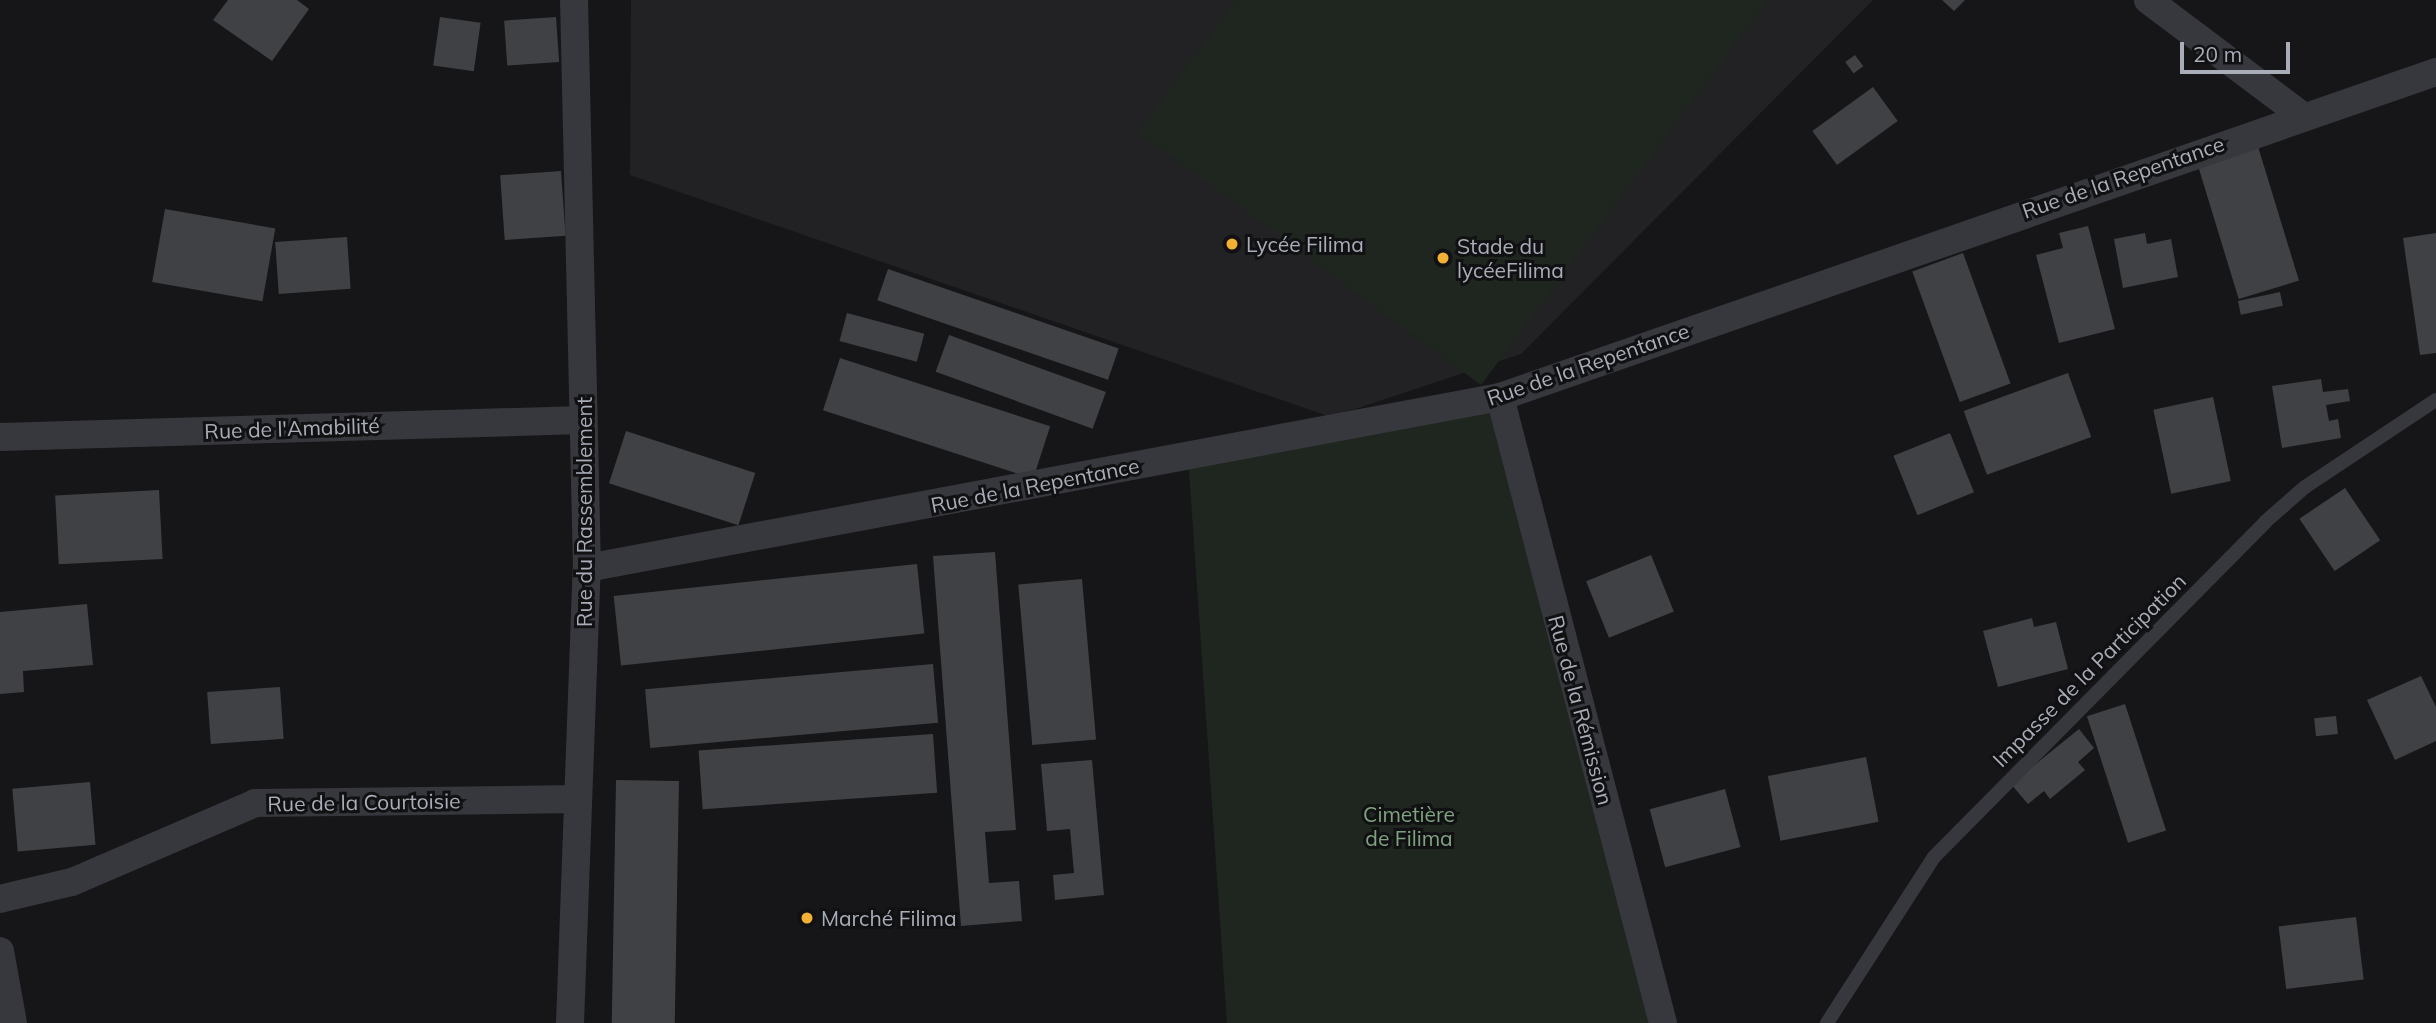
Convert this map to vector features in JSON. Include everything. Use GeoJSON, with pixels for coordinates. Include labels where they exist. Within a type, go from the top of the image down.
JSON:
{"type":"FeatureCollection","features":[{"type":"Feature","properties":{"kind":"street","name":"Rue du Rassemblement"},"geometry":{"type":"LineString","coordinates":[[570,1023],[587,568],[574,0]]}},
{"type":"Feature","properties":{"kind":"street"},"geometry":{"type":"LineString","coordinates":[[2148,0],[2301,115]]}},
{"type":"Feature","properties":{"kind":"street","name":"Rue de la Repentance"},"geometry":{"type":"LineString","coordinates":[[587,568],[1500,397],[2301,115],[2436,72]]}},
{"type":"Feature","properties":{"kind":"street","name":"Rue de la Rémission"},"geometry":{"type":"LineString","coordinates":[[1500,397],[1663,1023]]}},
{"type":"Feature","properties":{"kind":"street","name":"Rue de l'Amabilité"},"geometry":{"type":"LineString","coordinates":[[0,437],[583,420]]}},
{"type":"Feature","properties":{"kind":"street","name":"Rue de la Courtoisie"},"geometry":{"type":"LineString","coordinates":[[0,899],[72,882],[255,803],[578,799]]}},
{"type":"Feature","properties":{"kind":"street"},"geometry":{"type":"LineString","coordinates":[[0,951],[13,1023]]}},
{"type":"Feature","properties":{"kind":"lane","name":"Impasse de la Participation"},"geometry":{"type":"LineString","coordinates":[[1827,1023],[1934,857],[2265,522],[2305,487],[2436,400]]}},
{"type":"Feature","properties":{"kind":"shaded area","name":"Lycée Filima"},"geometry":{"type":"Polygon","coordinates":[[[631,0],[1873,0],[1521,354],[1331,417],[630,175],[631,0]]]}},
{"type":"Feature","properties":{"kind":"green space","name":"Stade du lycéeFilima"},"geometry":{"type":"Polygon","coordinates":[[[1236,0],[1768,0],[1481,385],[1138,132],[1236,0]]]}},
{"type":"Feature","properties":{"kind":"green space","name":"Cimetière de Filima"},"geometry":{"type":"Polygon","coordinates":[[[1500,397],[1663,1023],[1227,1023],[1188,456],[1500,397]]]}},
{"type":"Feature","properties":{"kind":"building"},"geometry":{"type":"Polygon","coordinates":[[[228,0],[297,0],[309,9],[272,61],[213,20],[228,0]]]}},
{"type":"Feature","properties":{"kind":"building"},"geometry":{"type":"Polygon","coordinates":[[[1942,0],[1965,0],[1954,11],[1942,0]]]}},
{"type":"Feature","properties":{"kind":"building"},"geometry":{"type":"Polygon","coordinates":[[[440,17],[481,23],[474,71],[433,66],[440,17]]]}},
{"type":"Feature","properties":{"kind":"building"},"geometry":{"type":"Polygon","coordinates":[[[556,17],[559,62],[507,66],[504,21],[556,17]]]}},
{"type":"Feature","properties":{"kind":"building"},"geometry":{"type":"Polygon","coordinates":[[[1855,55],[1863,66],[1854,73],[1845,62],[1855,55]]]}},
{"type":"Feature","properties":{"kind":"building"},"geometry":{"type":"Polygon","coordinates":[[[1873,87],[1898,121],[1837,165],[1812,131],[1873,87]]]}},
{"type":"Feature","properties":{"kind":"building"},"geometry":{"type":"Polygon","coordinates":[[[2256,140],[2299,281],[2239,299],[2196,158],[2256,140]]]}},
{"type":"Feature","properties":{"kind":"building"},"geometry":{"type":"Polygon","coordinates":[[[561,171],[566,236],[505,240],[500,175],[561,171]]]}},
{"type":"Feature","properties":{"kind":"building"},"geometry":{"type":"Polygon","coordinates":[[[165,209],[275,228],[262,301],[152,282],[165,209]]]}},
{"type":"Feature","properties":{"kind":"building"},"geometry":{"type":"Polygon","coordinates":[[[2088,226],[2115,329],[2059,343],[2036,255],[2063,248],[2059,233],[2088,226]]]}},
{"type":"Feature","properties":{"kind":"building"},"geometry":{"type":"Polygon","coordinates":[[[2145,233],[2147,244],[2171,239],[2178,277],[2123,288],[2114,239],[2145,233]]]}},
{"type":"Feature","properties":{"kind":"building"},"geometry":{"type":"Polygon","coordinates":[[[2436,233],[2436,353],[2420,355],[2403,238],[2436,233]]]}},
{"type":"Feature","properties":{"kind":"building"},"geometry":{"type":"Polygon","coordinates":[[[347,237],[351,289],[279,294],[275,242],[347,237]]]}},
{"type":"Feature","properties":{"kind":"building"},"geometry":{"type":"Polygon","coordinates":[[[1963,253],[2011,384],[1960,402],[1912,271],[1963,253]]]}},
{"type":"Feature","properties":{"kind":"building"},"geometry":{"type":"Polygon","coordinates":[[[888,269],[1119,348],[1108,380],[877,300],[888,269]]]}},
{"type":"Feature","properties":{"kind":"building"},"geometry":{"type":"Polygon","coordinates":[[[2280,292],[2283,306],[2241,315],[2238,301],[2280,292]]]}},
{"type":"Feature","properties":{"kind":"building"},"geometry":{"type":"Polygon","coordinates":[[[847,313],[924,334],[917,362],[839,341],[847,313]]]}},
{"type":"Feature","properties":{"kind":"building"},"geometry":{"type":"Polygon","coordinates":[[[949,335],[1106,392],[1093,429],[936,372],[949,335]]]}},
{"type":"Feature","properties":{"kind":"building"},"geometry":{"type":"Polygon","coordinates":[[[840,358],[1050,426],[1033,479],[823,410],[840,358]]]}},
{"type":"Feature","properties":{"kind":"building"},"geometry":{"type":"Polygon","coordinates":[[[2068,373],[2091,437],[1987,475],[1964,411],[2068,373]]]}},
{"type":"Feature","properties":{"kind":"building"},"geometry":{"type":"Polygon","coordinates":[[[2321,379],[2323,392],[2348,389],[2350,401],[2326,405],[2329,421],[2338,419],[2341,438],[2282,448],[2272,386],[2321,379]]]}},
{"type":"Feature","properties":{"kind":"building"},"geometry":{"type":"Polygon","coordinates":[[[2213,397],[2231,481],[2171,494],[2153,410],[2213,397]]]}},
{"type":"Feature","properties":{"kind":"building"},"geometry":{"type":"Polygon","coordinates":[[[626,431],[755,473],[738,525],[609,483],[626,431]]]}},
{"type":"Feature","properties":{"kind":"building"},"geometry":{"type":"Polygon","coordinates":[[[1950,433],[1974,492],[1917,515],[1893,456],[1950,433]]]}},
{"type":"Feature","properties":{"kind":"building"},"geometry":{"type":"Polygon","coordinates":[[[2345,488],[2380,540],[2335,571],[2299,519],[2345,488]]]}},
{"type":"Feature","properties":{"kind":"building"},"geometry":{"type":"Polygon","coordinates":[[[159,490],[163,559],[59,564],[55,495],[159,490]]]}},
{"type":"Feature","properties":{"kind":"building"},"geometry":{"type":"Polygon","coordinates":[[[995,552],[1016,830],[985,832],[989,883],[1019,881],[1022,921],[961,926],[933,556],[995,552]]]}},
{"type":"Feature","properties":{"kind":"building"},"geometry":{"type":"Polygon","coordinates":[[[1651,555],[1674,612],[1609,638],[1586,581],[1651,555]]]}},
{"type":"Feature","properties":{"kind":"building"},"geometry":{"type":"Polygon","coordinates":[[[917,564],[924,634],[621,665],[614,596],[917,564]]]}},
{"type":"Feature","properties":{"kind":"building"},"geometry":{"type":"Polygon","coordinates":[[[1082,579],[1096,739],[1032,745],[1018,585],[1082,579]]]}},
{"type":"Feature","properties":{"kind":"building"},"geometry":{"type":"Polygon","coordinates":[[[87,604],[93,665],[23,671],[24,692],[0,694],[0,612],[87,604]]]}},
{"type":"Feature","properties":{"kind":"building"},"geometry":{"type":"Polygon","coordinates":[[[2032,618],[2034,627],[2056,622],[2068,669],[1998,687],[1983,631],[2032,618]]]}},
{"type":"Feature","properties":{"kind":"building"},"geometry":{"type":"Polygon","coordinates":[[[933,664],[938,723],[650,748],[645,689],[933,664]]]}},
{"type":"Feature","properties":{"kind":"building"},"geometry":{"type":"Polygon","coordinates":[[[2421,676],[2436,707],[2436,741],[2395,760],[2367,700],[2421,676]]]}},
{"type":"Feature","properties":{"kind":"building"},"geometry":{"type":"Polygon","coordinates":[[[280,687],[284,739],[211,744],[207,692],[280,687]]]}},
{"type":"Feature","properties":{"kind":"building"},"geometry":{"type":"Polygon","coordinates":[[[2125,704],[2166,830],[2128,843],[2087,716],[2125,704]]]}},
{"type":"Feature","properties":{"kind":"building"},"geometry":{"type":"Polygon","coordinates":[[[2336,716],[2338,734],[2316,736],[2314,718],[2336,716]]]}},
{"type":"Feature","properties":{"kind":"building"},"geometry":{"type":"Polygon","coordinates":[[[2079,729],[2094,748],[2078,762],[2085,770],[2050,799],[2044,791],[2028,804],[2011,784],[2079,729]]]}},
{"type":"Feature","properties":{"kind":"building"},"geometry":{"type":"Polygon","coordinates":[[[933,734],[937,793],[703,809],[699,750],[933,734]]]}},
{"type":"Feature","properties":{"kind":"building"},"geometry":{"type":"Polygon","coordinates":[[[1866,757],[1879,822],[1780,841],[1768,776],[1866,757]]]}},
{"type":"Feature","properties":{"kind":"building"},"geometry":{"type":"Polygon","coordinates":[[[1092,760],[1104,895],[1055,900],[1053,875],[1074,873],[1070,829],[1047,831],[1041,764],[1092,760]]]}},
{"type":"Feature","properties":{"kind":"building"},"geometry":{"type":"Polygon","coordinates":[[[616,780],[679,781],[675,1023],[612,1023],[616,780]]]}},
{"type":"Feature","properties":{"kind":"building"},"geometry":{"type":"Polygon","coordinates":[[[90,782],[95,845],[18,852],[12,789],[90,782]]]}},
{"type":"Feature","properties":{"kind":"building"},"geometry":{"type":"Polygon","coordinates":[[[1725,789],[1741,847],[1665,867],[1650,809],[1725,789]]]}},
{"type":"Feature","properties":{"kind":"building"},"geometry":{"type":"Polygon","coordinates":[[[2356,917],[2364,980],[2286,989],[2279,927],[2356,917]]]}},
{"type":"Feature","properties":{"kind":"place","name":"Lycée Filima"},"geometry":{"type":"Point","coordinates":[1232,244]}},
{"type":"Feature","properties":{"kind":"place","name":"Stade du lycéeFilima"},"geometry":{"type":"Point","coordinates":[1443,258]}},
{"type":"Feature","properties":{"kind":"place","name":"Marché Filima"},"geometry":{"type":"Point","coordinates":[807,918]}}]}
